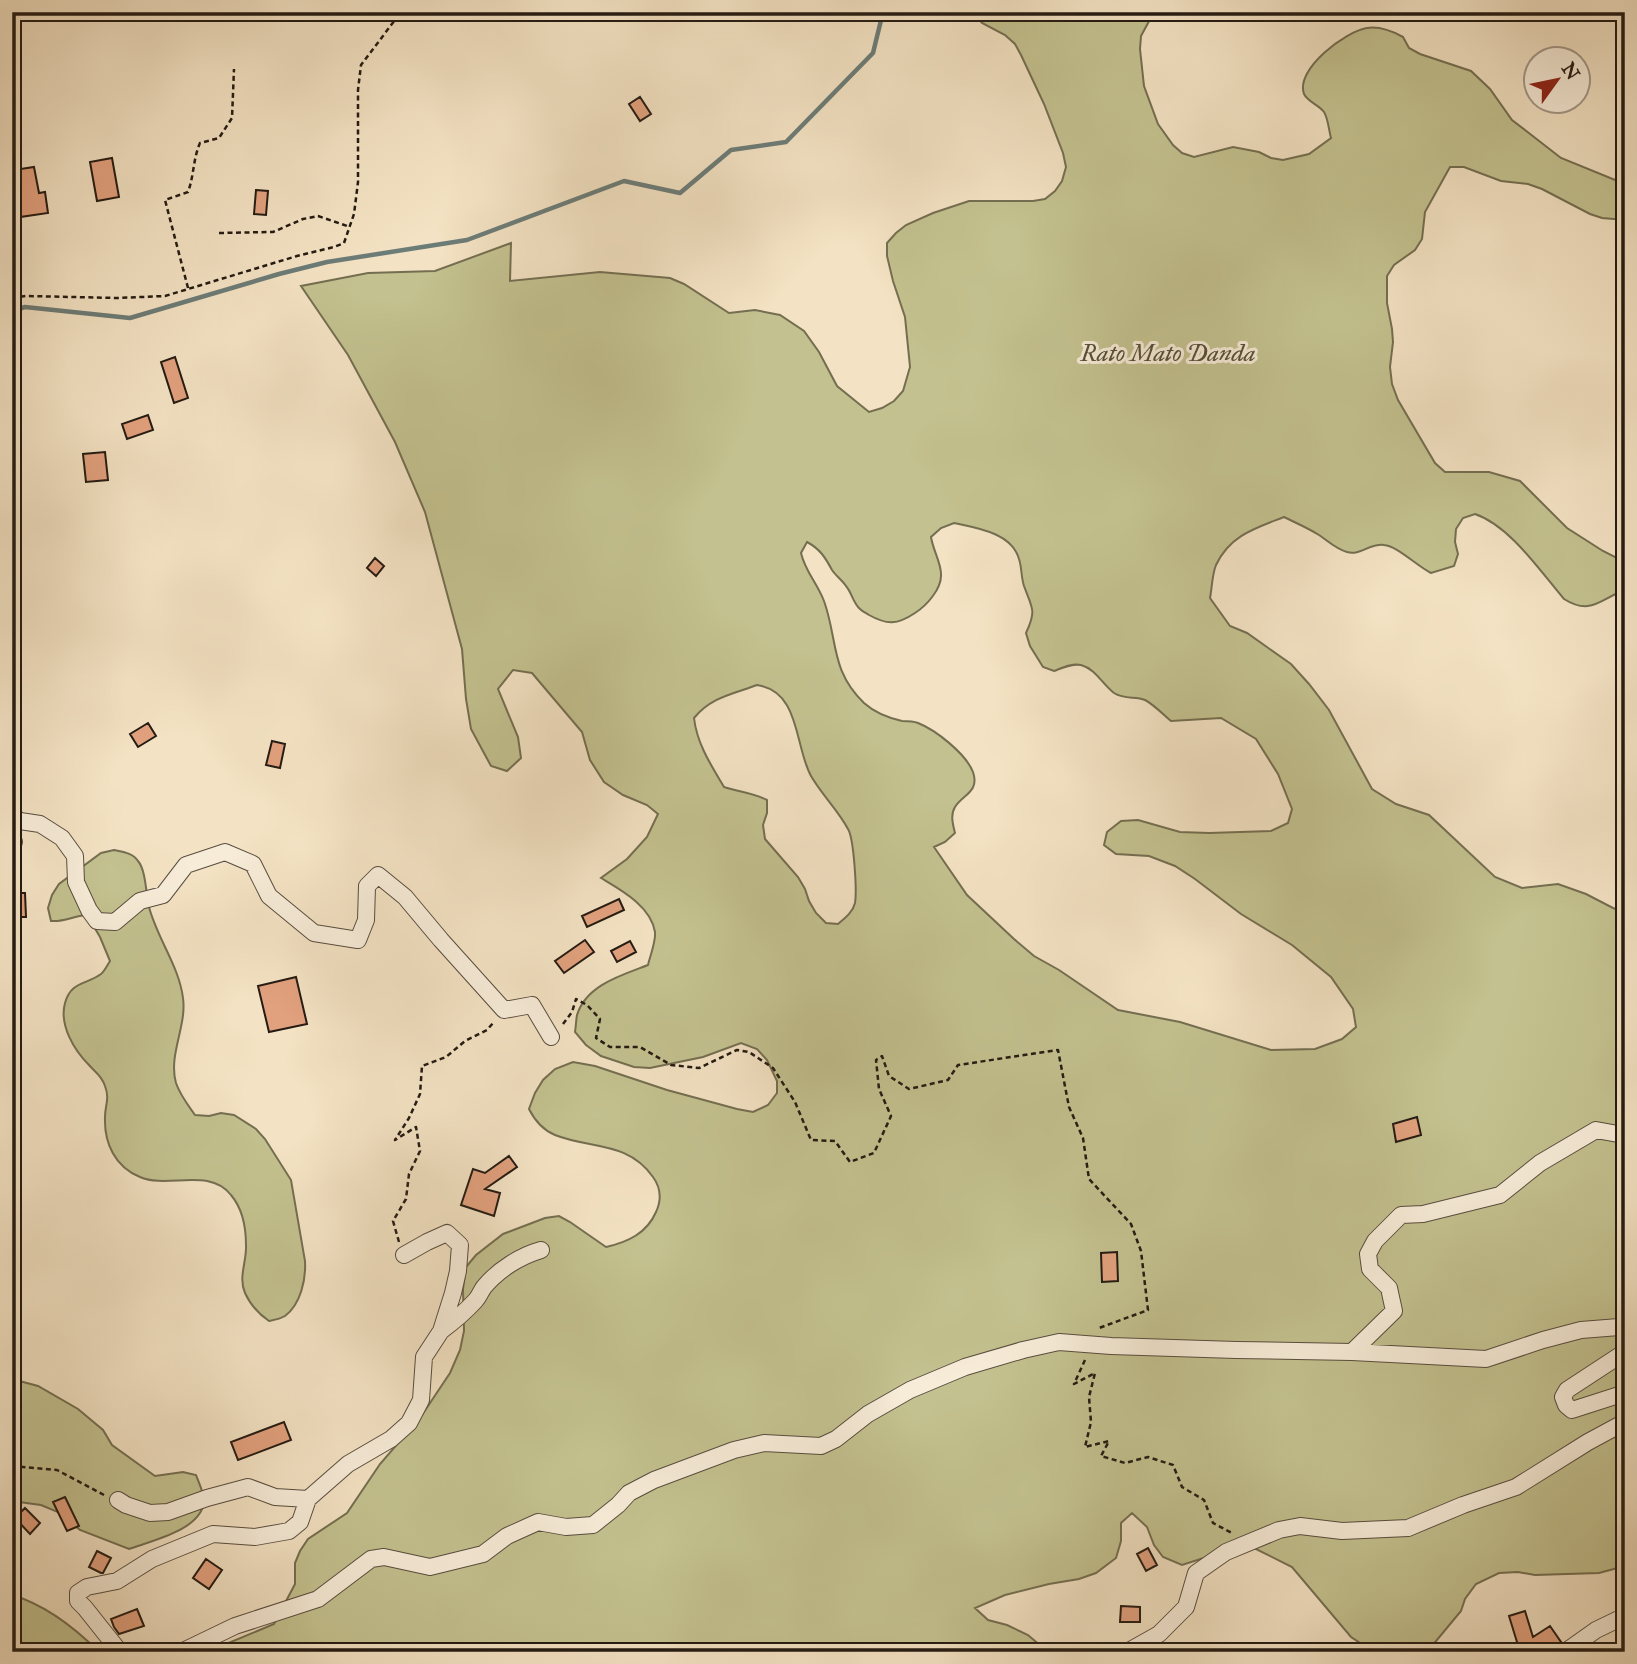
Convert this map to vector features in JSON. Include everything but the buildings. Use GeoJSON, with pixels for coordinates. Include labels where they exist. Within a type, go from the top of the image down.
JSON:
{"type":"FeatureCollection","features":[{"type":"Feature","properties":{"kind":"street"},"geometry":{"type":"LineString","coordinates":[[12,816],[20,821],[40,824],[62,838],[75,856],[76,883],[97,921],[115,922],[140,901],[163,895],[186,865],[225,852],[253,863],[269,896],[314,933],[358,940],[366,920],[367,886],[378,875],[405,897],[504,1010],[532,1005],[551,1037]]}},
{"type":"Feature","properties":{"kind":"street"},"geometry":{"type":"LineString","coordinates":[[1352,1352],[1394,1311],[1389,1288],[1370,1269],[1368,1255],[1375,1241],[1401,1215],[1423,1214],[1500,1195],[1539,1163],[1596,1130],[1625,1138]]}},
{"type":"Feature","properties":{"kind":"street"},"geometry":{"type":"LineString","coordinates":[[120,1652],[78,1601],[78,1593],[87,1587],[117,1581],[152,1559],[213,1534],[254,1537],[289,1531],[300,1522],[308,1499],[348,1464],[391,1439],[410,1423],[421,1400],[424,1357],[441,1331],[458,1271],[460,1245],[447,1233],[404,1255]]}},
{"type":"Feature","properties":{"kind":"street"},"geometry":{"type":"LineString","coordinates":[[441,1331],[475,1301],[485,1285],[498,1273],[527,1254],[541,1251]]}},
{"type":"Feature","properties":{"kind":"street"},"geometry":{"type":"LineString","coordinates":[[181,1652],[235,1626],[318,1599],[371,1559],[384,1557],[430,1567],[483,1554],[508,1536],[538,1522],[566,1527],[593,1525],[629,1493],[685,1467],[764,1443],[821,1446],[910,1390],[965,1367],[1023,1350],[1092,1337],[1111,1346],[1352,1352],[1486,1359],[1581,1330],[1625,1328]]}},
{"type":"Feature","properties":{"kind":"street"},"geometry":{"type":"LineString","coordinates":[[1625,1352],[1567,1390],[1563,1397],[1572,1410],[1625,1393]]}},
{"type":"Feature","properties":{"kind":"street"},"geometry":{"type":"LineString","coordinates":[[1127,1652],[1159,1634],[1186,1606],[1196,1573],[1226,1552],[1279,1530],[1300,1525],[1342,1531],[1408,1528],[1516,1487],[1625,1422]]}},
{"type":"Feature","properties":{"kind":"street"},"geometry":{"type":"LineString","coordinates":[[118,1500],[150,1513],[168,1512],[248,1487],[275,1497],[308,1499]]}},
{"type":"Feature","properties":{"kind":"street"},"geometry":{"type":"LineString","coordinates":[[1565,1652],[1596,1630],[1625,1616]]}},
{"type":"Feature","properties":{"kind":"path"},"geometry":{"type":"LineString","coordinates":[[12,298],[165,296],[344,243],[354,214],[358,182],[358,90],[361,65],[401,12]]}},
{"type":"Feature","properties":{"kind":"path"},"geometry":{"type":"LineString","coordinates":[[188,288],[165,200],[188,192],[194,158],[200,143],[219,138],[232,118],[233,69]]}},
{"type":"Feature","properties":{"kind":"path"},"geometry":{"type":"LineString","coordinates":[[219,233],[273,232],[303,219],[318,216],[350,227]]}},
{"type":"Feature","properties":{"kind":"path"},"geometry":{"type":"LineString","coordinates":[[551,1037],[572,1012],[576,999],[587,1005],[600,1018],[596,1038],[610,1047],[640,1047],[671,1065],[699,1068],[737,1050],[749,1052],[773,1068],[796,1102],[811,1140],[835,1141],[850,1162],[874,1153],[891,1116],[879,1089],[876,1060],[882,1056],[889,1076],[909,1089],[948,1080],[958,1065],[1058,1050],[1069,1107],[1083,1138],[1090,1179],[1130,1224],[1141,1251],[1148,1310],[1092,1337],[1074,1384],[1095,1373],[1089,1396],[1091,1422],[1085,1447],[1109,1441],[1101,1456],[1125,1463],[1148,1457],[1173,1465],[1182,1488],[1204,1500],[1213,1523],[1235,1534]]}},
{"type":"Feature","properties":{"kind":"path"},"geometry":{"type":"LineString","coordinates":[[404,1255],[394,1221],[406,1199],[409,1174],[420,1151],[416,1126],[395,1140],[420,1094],[422,1066],[446,1057],[465,1041],[487,1030],[504,1010]]}},
{"type":"Feature","properties":{"kind":"path"},"geometry":{"type":"LineString","coordinates":[[12,1466],[57,1470],[96,1492],[118,1500]]}},
{"type":"Feature","properties":{"kind":"green space","name":"Rato Mato Danda"},"geometry":{"type":"Polygon","coordinates":[[[972,12],[1154,12],[1141,36],[1144,86],[1158,124],[1173,145],[1182,153],[1194,157],[1233,147],[1283,160],[1309,154],[1331,138],[1324,112],[1304,94],[1303,84],[1314,63],[1347,36],[1367,28],[1386,30],[1403,37],[1409,48],[1420,54],[1471,71],[1490,89],[1512,120],[1561,158],[1625,184],[1625,220],[1602,218],[1528,184],[1501,181],[1464,167],[1450,167],[1425,212],[1422,239],[1415,250],[1394,265],[1387,276],[1387,303],[1393,342],[1390,367],[1392,384],[1398,400],[1435,463],[1445,472],[1489,472],[1520,481],[1567,528],[1625,562],[1625,590],[1589,606],[1573,604],[1564,599],[1512,539],[1500,528],[1475,514],[1463,518],[1456,529],[1458,554],[1454,566],[1431,573],[1389,546],[1379,545],[1352,553],[1343,551],[1315,532],[1284,517],[1245,534],[1229,546],[1216,565],[1210,598],[1230,626],[1247,633],[1291,664],[1309,684],[1329,710],[1372,789],[1396,804],[1429,815],[1495,877],[1522,888],[1558,884],[1625,912],[1625,1566],[1599,1573],[1499,1573],[1476,1584],[1465,1599],[1461,1611],[1427,1652],[1374,1652],[1351,1637],[1292,1567],[1254,1548],[1238,1547],[1182,1565],[1163,1557],[1154,1545],[1147,1527],[1132,1513],[1121,1523],[1121,1541],[1116,1558],[1096,1573],[1005,1595],[975,1608],[988,1620],[1028,1635],[1048,1652],[207,1652],[274,1624],[295,1584],[295,1563],[308,1539],[347,1513],[380,1464],[420,1418],[450,1373],[460,1350],[464,1331],[463,1289],[466,1267],[476,1255],[503,1234],[545,1218],[559,1216],[606,1247],[636,1235],[652,1219],[659,1203],[659,1189],[643,1165],[620,1152],[555,1135],[537,1121],[529,1109],[543,1080],[555,1069],[573,1062],[753,1112],[768,1105],[777,1093],[777,1081],[767,1060],[757,1049],[741,1043],[703,1057],[650,1068],[634,1067],[601,1056],[575,1032],[577,1015],[588,996],[606,982],[648,965],[655,932],[648,914],[634,900],[601,878],[627,859],[647,837],[658,814],[647,805],[623,795],[604,782],[590,760],[582,732],[532,673],[513,670],[498,689],[518,737],[521,758],[507,771],[491,766],[471,729],[462,649],[425,512],[395,442],[348,355],[301,286],[368,273],[435,271],[511,243],[510,281],[600,272],[670,278],[729,313],[755,310],[780,315],[804,331],[837,386],[869,412],[882,408],[894,401],[903,391],[910,367],[905,317],[893,281],[887,243],[906,225],[969,201],[1045,199],[1062,181],[1066,167],[1044,104],[1015,44],[1005,35],[982,23],[972,12]],[[954,523],[941,528],[931,537],[941,570],[941,580],[936,591],[919,610],[897,622],[881,621],[861,610],[824,557],[812,545],[807,542],[801,553],[824,601],[840,667],[853,691],[877,712],[897,720],[916,722],[933,731],[957,750],[973,772],[975,779],[972,789],[953,810],[955,833],[934,847],[967,895],[1034,956],[1118,1010],[1180,1022],[1271,1050],[1315,1049],[1342,1039],[1356,1027],[1353,1009],[1331,977],[1292,945],[1241,914],[1175,866],[1149,856],[1116,854],[1104,845],[1107,832],[1121,821],[1138,820],[1180,832],[1209,833],[1271,831],[1288,823],[1292,809],[1278,774],[1256,739],[1221,718],[1171,721],[1145,700],[1114,693],[1095,673],[1081,665],[1071,665],[1054,671],[1043,667],[1030,646],[1026,633],[1032,609],[1015,550],[993,533],[954,523]],[[757,685],[723,697],[701,711],[694,718],[698,737],[724,787],[767,800],[763,825],[765,839],[798,877],[816,913],[826,923],[838,924],[851,912],[855,903],[852,843],[848,829],[811,776],[789,709],[782,698],[757,685]]]}},
{"type":"Feature","properties":{"kind":"green space"},"geometry":{"type":"Polygon","coordinates":[[[114,850],[131,855],[141,865],[153,918],[181,986],[184,1009],[174,1062],[176,1083],[180,1092],[195,1115],[234,1115],[256,1129],[291,1180],[305,1261],[305,1276],[295,1305],[279,1319],[269,1321],[265,1318],[245,1293],[242,1281],[246,1251],[245,1232],[241,1212],[235,1200],[222,1187],[211,1182],[151,1180],[131,1173],[124,1167],[109,1145],[105,1127],[107,1095],[104,1083],[83,1059],[69,1037],[64,1020],[68,996],[75,987],[101,974],[110,961],[87,915],[51,921],[48,908],[59,884],[101,853],[114,850]]]}},
{"type":"Feature","properties":{"kind":"green space"},"geometry":{"type":"Polygon","coordinates":[[[12,1379],[38,1386],[78,1409],[103,1430],[112,1445],[155,1476],[183,1472],[196,1475],[204,1501],[195,1520],[174,1533],[129,1549],[80,1530],[58,1512],[41,1505],[12,1503],[12,1379]]]}},
{"type":"Feature","properties":{"kind":"green space"},"geometry":{"type":"Polygon","coordinates":[[[12,1595],[59,1618],[99,1652],[12,1652],[12,1595]]]}},
{"type":"Feature","properties":{"kind":"waterway"},"geometry":{"type":"LineString","coordinates":[[12,311],[25,307],[130,318],[327,262],[467,240],[624,181],[680,193],[731,150],[786,142],[873,53],[883,12]]}}]}
